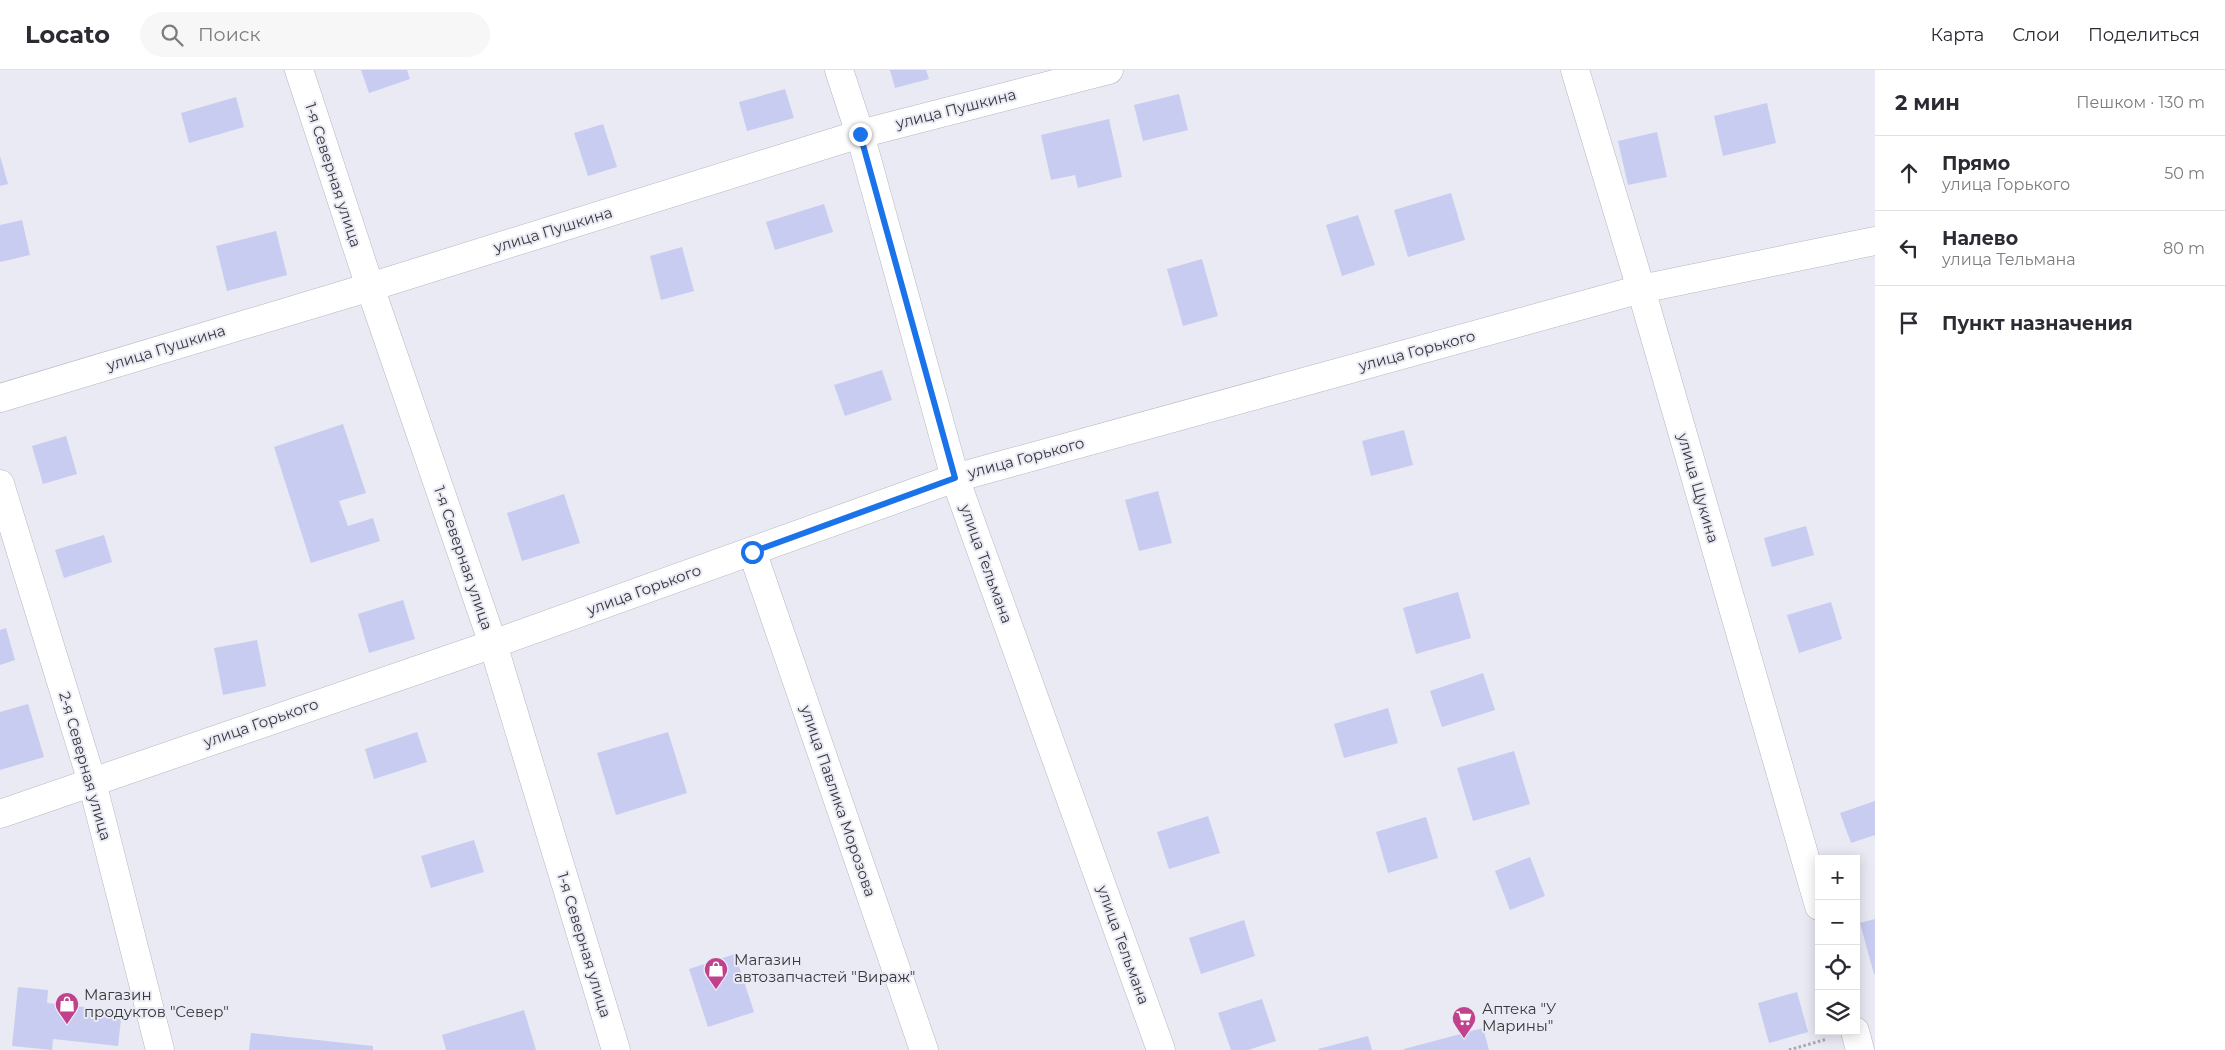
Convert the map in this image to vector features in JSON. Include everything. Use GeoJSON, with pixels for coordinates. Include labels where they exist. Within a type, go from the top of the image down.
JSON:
{"type":"FeatureCollection","features":[{"type":"Feature","properties":{"kind":"street","name":"1-я Северная улица"},"geometry":{"type":"LineString","coordinates":[[299,70],[370,287],[493,644],[616,1050]]}},
{"type":"Feature","properties":{"kind":"street","name":"улица Тельмана"},"geometry":{"type":"LineString","coordinates":[[839,70],[860,134],[955,478],[1161,1050]]}},
{"type":"Feature","properties":{"kind":"street","name":"улица Пушкина"},"geometry":{"type":"LineString","coordinates":[[0,398],[370,287],[860,134],[1109,70]]}},
{"type":"Feature","properties":{"kind":"street","name":"улица Щукина"},"geometry":{"type":"LineString","coordinates":[[1575,70],[1641,289],[1817,900]]}},
{"type":"Feature","properties":{"kind":"street","name":"улица Горького"},"geometry":{"type":"LineString","coordinates":[[0,814],[493,644],[955,478],[1641,289],[1875,241]]}},
{"type":"Feature","properties":{"kind":"street","name":"2-я Северная улица"},"geometry":{"type":"LineString","coordinates":[[0,484],[92,782],[160,1050]]}},
{"type":"Feature","properties":{"kind":"street","name":"улица Павлика Морозова"},"geometry":{"type":"LineString","coordinates":[[752,552],[924,1050]]}},
{"type":"Feature","properties":{"kind":"street"},"geometry":{"type":"LineString","coordinates":[[1846,1035],[1860,1050]]}},
{"type":"Feature","properties":{"kind":"path"},"geometry":{"type":"LineString","coordinates":[[1789,1050],[1842,1035]]}},
{"type":"Feature","properties":{"kind":"building"},"geometry":{"type":"Polygon","coordinates":[[[361,70],[407,70],[410,79],[369,93],[361,70]]]}},
{"type":"Feature","properties":{"kind":"building"},"geometry":{"type":"Polygon","coordinates":[[[890,70],[926,70],[929,79],[895,88],[890,70]]]}},
{"type":"Feature","properties":{"kind":"building"},"geometry":{"type":"Polygon","coordinates":[[[785,89],[794,118],[747,131],[739,102],[785,89]]]}},
{"type":"Feature","properties":{"kind":"building"},"geometry":{"type":"Polygon","coordinates":[[[1179,94],[1188,130],[1143,141],[1134,105],[1179,94]]]}},
{"type":"Feature","properties":{"kind":"building"},"geometry":{"type":"Polygon","coordinates":[[[236,97],[244,127],[189,143],[181,113],[236,97]]]}},
{"type":"Feature","properties":{"kind":"building"},"geometry":{"type":"Polygon","coordinates":[[[1767,103],[1776,143],[1723,156],[1714,116],[1767,103]]]}},
{"type":"Feature","properties":{"kind":"building"},"geometry":{"type":"Polygon","coordinates":[[[1109,119],[1122,177],[1078,188],[1075,175],[1051,180],[1041,135],[1109,119]]]}},
{"type":"Feature","properties":{"kind":"building"},"geometry":{"type":"Polygon","coordinates":[[[603,124],[617,167],[588,176],[574,133],[603,124]]]}},
{"type":"Feature","properties":{"kind":"building"},"geometry":{"type":"Polygon","coordinates":[[[1657,132],[1667,177],[1628,185],[1618,141],[1657,132]]]}},
{"type":"Feature","properties":{"kind":"building"},"geometry":{"type":"Polygon","coordinates":[[[0,156],[8,184],[0,186],[0,156]]]}},
{"type":"Feature","properties":{"kind":"building"},"geometry":{"type":"Polygon","coordinates":[[[1451,193],[1465,240],[1408,257],[1394,210],[1451,193]]]}},
{"type":"Feature","properties":{"kind":"building"},"geometry":{"type":"Polygon","coordinates":[[[824,204],[833,232],[775,250],[766,222],[824,204]]]}},
{"type":"Feature","properties":{"kind":"building"},"geometry":{"type":"Polygon","coordinates":[[[1358,215],[1375,265],[1342,276],[1326,225],[1358,215]]]}},
{"type":"Feature","properties":{"kind":"building"},"geometry":{"type":"Polygon","coordinates":[[[22,220],[30,255],[0,262],[0,225],[22,220]]]}},
{"type":"Feature","properties":{"kind":"building"},"geometry":{"type":"Polygon","coordinates":[[[276,231],[287,275],[227,291],[216,246],[276,231]]]}},
{"type":"Feature","properties":{"kind":"building"},"geometry":{"type":"Polygon","coordinates":[[[682,247],[694,291],[661,300],[650,256],[682,247]]]}},
{"type":"Feature","properties":{"kind":"building"},"geometry":{"type":"Polygon","coordinates":[[[1202,259],[1218,316],[1183,326],[1167,269],[1202,259]]]}},
{"type":"Feature","properties":{"kind":"building"},"geometry":{"type":"Polygon","coordinates":[[[882,370],[892,400],[845,416],[834,385],[882,370]]]}},
{"type":"Feature","properties":{"kind":"building"},"geometry":{"type":"Polygon","coordinates":[[[343,424],[366,493],[339,501],[348,526],[373,518],[380,541],[311,563],[274,447],[343,424]]]}},
{"type":"Feature","properties":{"kind":"building"},"geometry":{"type":"Polygon","coordinates":[[[1404,430],[1413,465],[1371,476],[1362,441],[1404,430]]]}},
{"type":"Feature","properties":{"kind":"building"},"geometry":{"type":"Polygon","coordinates":[[[66,436],[77,474],[43,484],[32,446],[66,436]]]}},
{"type":"Feature","properties":{"kind":"building"},"geometry":{"type":"Polygon","coordinates":[[[1158,491],[1172,543],[1139,551],[1125,500],[1158,491]]]}},
{"type":"Feature","properties":{"kind":"building"},"geometry":{"type":"Polygon","coordinates":[[[564,494],[580,543],[522,561],[507,513],[564,494]]]}},
{"type":"Feature","properties":{"kind":"building"},"geometry":{"type":"Polygon","coordinates":[[[1806,526],[1814,555],[1772,567],[1764,538],[1806,526]]]}},
{"type":"Feature","properties":{"kind":"building"},"geometry":{"type":"Polygon","coordinates":[[[104,535],[112,562],[64,578],[55,550],[104,535]]]}},
{"type":"Feature","properties":{"kind":"building"},"geometry":{"type":"Polygon","coordinates":[[[1458,592],[1471,638],[1416,654],[1403,608],[1458,592]]]}},
{"type":"Feature","properties":{"kind":"building"},"geometry":{"type":"Polygon","coordinates":[[[403,600],[415,639],[369,653],[358,614],[403,600]]]}},
{"type":"Feature","properties":{"kind":"building"},"geometry":{"type":"Polygon","coordinates":[[[1831,602],[1842,639],[1799,653],[1787,615],[1831,602]]]}},
{"type":"Feature","properties":{"kind":"building"},"geometry":{"type":"Polygon","coordinates":[[[6,628],[15,660],[0,665],[0,630],[6,628]]]}},
{"type":"Feature","properties":{"kind":"building"},"geometry":{"type":"Polygon","coordinates":[[[257,640],[266,686],[223,695],[214,648],[257,640]]]}},
{"type":"Feature","properties":{"kind":"building"},"geometry":{"type":"Polygon","coordinates":[[[1483,673],[1495,710],[1442,727],[1430,691],[1483,673]]]}},
{"type":"Feature","properties":{"kind":"building"},"geometry":{"type":"Polygon","coordinates":[[[28,704],[44,757],[0,770],[0,712],[28,704]]]}},
{"type":"Feature","properties":{"kind":"building"},"geometry":{"type":"Polygon","coordinates":[[[1388,708],[1398,743],[1344,758],[1334,724],[1388,708]]]}},
{"type":"Feature","properties":{"kind":"building"},"geometry":{"type":"Polygon","coordinates":[[[417,732],[427,762],[374,779],[365,749],[417,732]]]}},
{"type":"Feature","properties":{"kind":"building"},"geometry":{"type":"Polygon","coordinates":[[[668,732],[687,793],[616,815],[597,753],[668,732]]]}},
{"type":"Feature","properties":{"kind":"building"},"geometry":{"type":"Polygon","coordinates":[[[1514,751],[1530,804],[1473,821],[1457,768],[1514,751]]]}},
{"type":"Feature","properties":{"kind":"building"},"geometry":{"type":"Polygon","coordinates":[[[1875,801],[1875,835],[1851,843],[1840,813],[1875,801]]]}},
{"type":"Feature","properties":{"kind":"building"},"geometry":{"type":"Polygon","coordinates":[[[1208,816],[1220,853],[1169,869],[1157,832],[1208,816]]]}},
{"type":"Feature","properties":{"kind":"building"},"geometry":{"type":"Polygon","coordinates":[[[1426,817],[1438,858],[1388,873],[1376,832],[1426,817]]]}},
{"type":"Feature","properties":{"kind":"building"},"geometry":{"type":"Polygon","coordinates":[[[474,840],[484,872],[431,888],[421,856],[474,840]]]}},
{"type":"Feature","properties":{"kind":"building"},"geometry":{"type":"Polygon","coordinates":[[[1530,857],[1545,896],[1510,910],[1495,871],[1530,857]]]}},
{"type":"Feature","properties":{"kind":"building"},"geometry":{"type":"Polygon","coordinates":[[[1875,919],[1875,974],[1874,974],[1860,923],[1875,919]]]}},
{"type":"Feature","properties":{"kind":"building"},"geometry":{"type":"Polygon","coordinates":[[[1244,920],[1255,956],[1201,974],[1189,938],[1244,920]]]}},
{"type":"Feature","properties":{"kind":"building"},"geometry":{"type":"Polygon","coordinates":[[[735,954],[754,1012],[708,1027],[689,969],[735,954]]]}},
{"type":"Feature","properties":{"kind":"building","name":"Магазин продуктов \"Север\""},"geometry":{"type":"Polygon","coordinates":[[[18,987],[48,990],[47,1003],[122,1011],[118,1046],[53,1039],[52,1050],[12,1046],[18,987]]]}},
{"type":"Feature","properties":{"kind":"building"},"geometry":{"type":"Polygon","coordinates":[[[1797,992],[1808,1032],[1769,1043],[1758,1003],[1797,992]]]}},
{"type":"Feature","properties":{"kind":"building"},"geometry":{"type":"Polygon","coordinates":[[[1262,999],[1276,1041],[1248,1050],[1231,1050],[1218,1013],[1262,999]]]}},
{"type":"Feature","properties":{"kind":"building"},"geometry":{"type":"Polygon","coordinates":[[[524,1010],[536,1050],[446,1050],[442,1035],[524,1010]]]}},
{"type":"Feature","properties":{"kind":"building","name":"Аптека \"У Марины\""},"geometry":{"type":"Polygon","coordinates":[[[1483,1028],[1489,1050],[1404,1050],[1404,1049],[1483,1028]]]}},
{"type":"Feature","properties":{"kind":"building"},"geometry":{"type":"Polygon","coordinates":[[[251,1033],[373,1046],[373,1050],[249,1050],[251,1033]]]}},
{"type":"Feature","properties":{"kind":"building"},"geometry":{"type":"Polygon","coordinates":[[[1368,1036],[1372,1050],[1318,1049],[1368,1036]]]}},
{"type":"Feature","properties":{"kind":"place","name":"Магазин автозапчастей \"Вираж\""},"geometry":{"type":"Point","coordinates":[716,990]}},
{"type":"Feature","properties":{"kind":"place","name":"Магазин продуктов \"Север\""},"geometry":{"type":"Point","coordinates":[67,1025]}},
{"type":"Feature","properties":{"kind":"place","name":"Аптека \"У Марины\""},"geometry":{"type":"Point","coordinates":[1464,1039]}},
{"type":"Feature","properties":{"kind":"route"},"geometry":{"type":"LineString","coordinates":[[752,552],[955,478],[860,134]]}}]}
